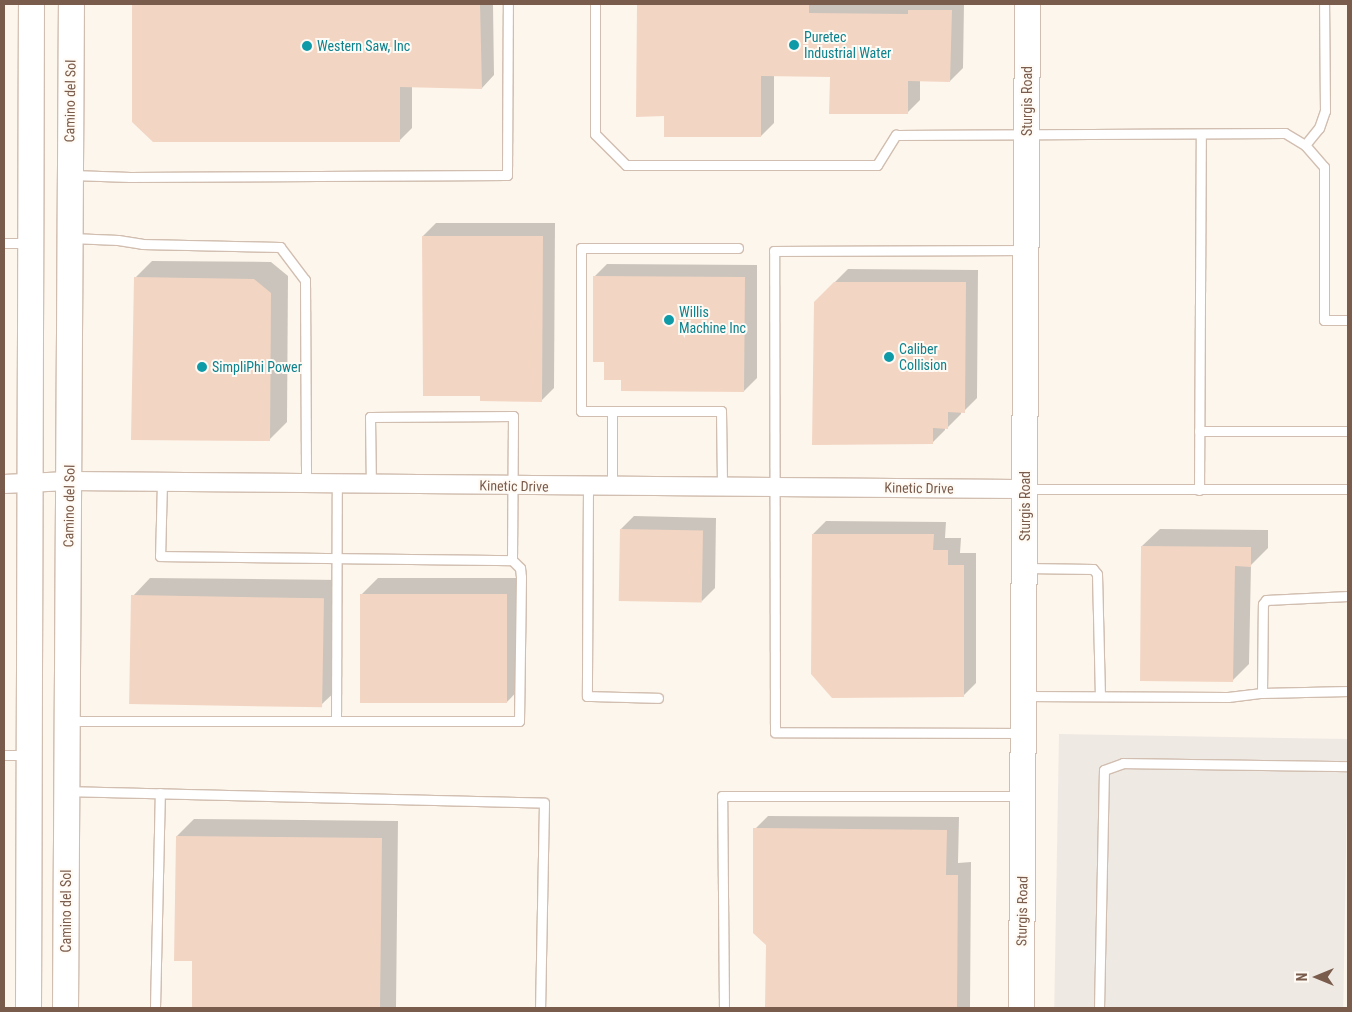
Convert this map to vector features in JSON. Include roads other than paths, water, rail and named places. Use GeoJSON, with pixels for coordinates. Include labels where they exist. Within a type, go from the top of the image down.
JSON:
{"type":"FeatureCollection","features":[{"type":"Feature","properties":{"kind":"street"},"geometry":{"type":"LineString","coordinates":[[28,1008],[31,4]]}},
{"type":"Feature","properties":{"kind":"street","name":"Camino del Sol"},"geometry":{"type":"LineString","coordinates":[[65,1008],[72,4]]}},
{"type":"Feature","properties":{"kind":"street","name":"Sturgis Road"},"geometry":{"type":"LineString","coordinates":[[1021,1008],[1027,4]]}},
{"type":"Feature","properties":{"kind":"street","name":"Kinetic Drive"},"geometry":{"type":"LineString","coordinates":[[4,484],[70,481],[1024,490]]}},
{"type":"Feature","properties":{"kind":"lane"},"geometry":{"type":"LineString","coordinates":[[70,174],[130,176],[507,175],[508,4]]}},
{"type":"Feature","properties":{"kind":"lane"},"geometry":{"type":"LineString","coordinates":[[595,4],[595,134],[626,165],[877,165],[896,135],[1201,135],[1285,133],[1305,145],[1324,167],[1324,320],[1348,320]]}},
{"type":"Feature","properties":{"kind":"lane"},"geometry":{"type":"LineString","coordinates":[[1305,145],[1319,128],[1325,111],[1324,4]]}},
{"type":"Feature","properties":{"kind":"lane"},"geometry":{"type":"LineString","coordinates":[[1199,490],[1201,135]]}},
{"type":"Feature","properties":{"kind":"lane"},"geometry":{"type":"LineString","coordinates":[[70,238],[118,240],[142,244],[280,247],[305,280],[306,483]]}},
{"type":"Feature","properties":{"kind":"lane"},"geometry":{"type":"LineString","coordinates":[[4,243],[30,243]]}},
{"type":"Feature","properties":{"kind":"lane"},"geometry":{"type":"LineString","coordinates":[[722,487],[721,411],[581,411],[581,248],[738,248]]}},
{"type":"Feature","properties":{"kind":"lane"},"geometry":{"type":"LineString","coordinates":[[1023,733],[774,732],[774,251],[1027,250]]}},
{"type":"Feature","properties":{"kind":"lane"},"geometry":{"type":"LineString","coordinates":[[612,411],[612,486]]}},
{"type":"Feature","properties":{"kind":"lane"},"geometry":{"type":"LineString","coordinates":[[372,485],[370,417],[513,416],[512,560]]}},
{"type":"Feature","properties":{"kind":"lane"},"geometry":{"type":"LineString","coordinates":[[1199,431],[1348,431]]}},
{"type":"Feature","properties":{"kind":"lane"},"geometry":{"type":"LineString","coordinates":[[67,721],[519,721],[521,577],[520,568],[512,560],[160,556],[162,482]]}},
{"type":"Feature","properties":{"kind":"lane"},"geometry":{"type":"LineString","coordinates":[[336,721],[337,484]]}},
{"type":"Feature","properties":{"kind":"lane"},"geometry":{"type":"LineString","coordinates":[[588,487],[586,696],[658,698]]}},
{"type":"Feature","properties":{"kind":"lane"},"geometry":{"type":"LineString","coordinates":[[1024,490],[1348,489]]}},
{"type":"Feature","properties":{"kind":"lane"},"geometry":{"type":"LineString","coordinates":[[1025,568],[1093,569],[1097,574],[1100,696]]}},
{"type":"Feature","properties":{"kind":"lane"},"geometry":{"type":"LineString","coordinates":[[1262,693],[1263,604],[1266,600],[1348,596]]}},
{"type":"Feature","properties":{"kind":"lane"},"geometry":{"type":"LineString","coordinates":[[1024,696],[1228,697],[1262,693],[1348,691]]}},
{"type":"Feature","properties":{"kind":"lane"},"geometry":{"type":"LineString","coordinates":[[4,755],[30,755]]}},
{"type":"Feature","properties":{"kind":"lane"},"geometry":{"type":"LineString","coordinates":[[1098,1008],[1104,770],[1123,763],[1348,766]]}},
{"type":"Feature","properties":{"kind":"lane"},"geometry":{"type":"LineString","coordinates":[[67,791],[544,803],[540,1008]]}},
{"type":"Feature","properties":{"kind":"lane"},"geometry":{"type":"LineString","coordinates":[[155,1008],[160,793]]}},
{"type":"Feature","properties":{"kind":"lane"},"geometry":{"type":"LineString","coordinates":[[724,1008],[722,796],[1023,796]]}},
{"type":"Feature","properties":{"kind":"place","name":"Puretec Industrial Water"},"geometry":{"type":"Point","coordinates":[794,45]}},
{"type":"Feature","properties":{"kind":"place","name":"Western Saw, Inc"},"geometry":{"type":"Point","coordinates":[307,46]}},
{"type":"Feature","properties":{"kind":"place","name":"Willis Machine Inc"},"geometry":{"type":"Point","coordinates":[669,320]}},
{"type":"Feature","properties":{"kind":"place","name":"Caliber Collision"},"geometry":{"type":"Point","coordinates":[889,357]}},
{"type":"Feature","properties":{"kind":"place","name":"SimpliPhi Power"},"geometry":{"type":"Point","coordinates":[202,367]}}]}
